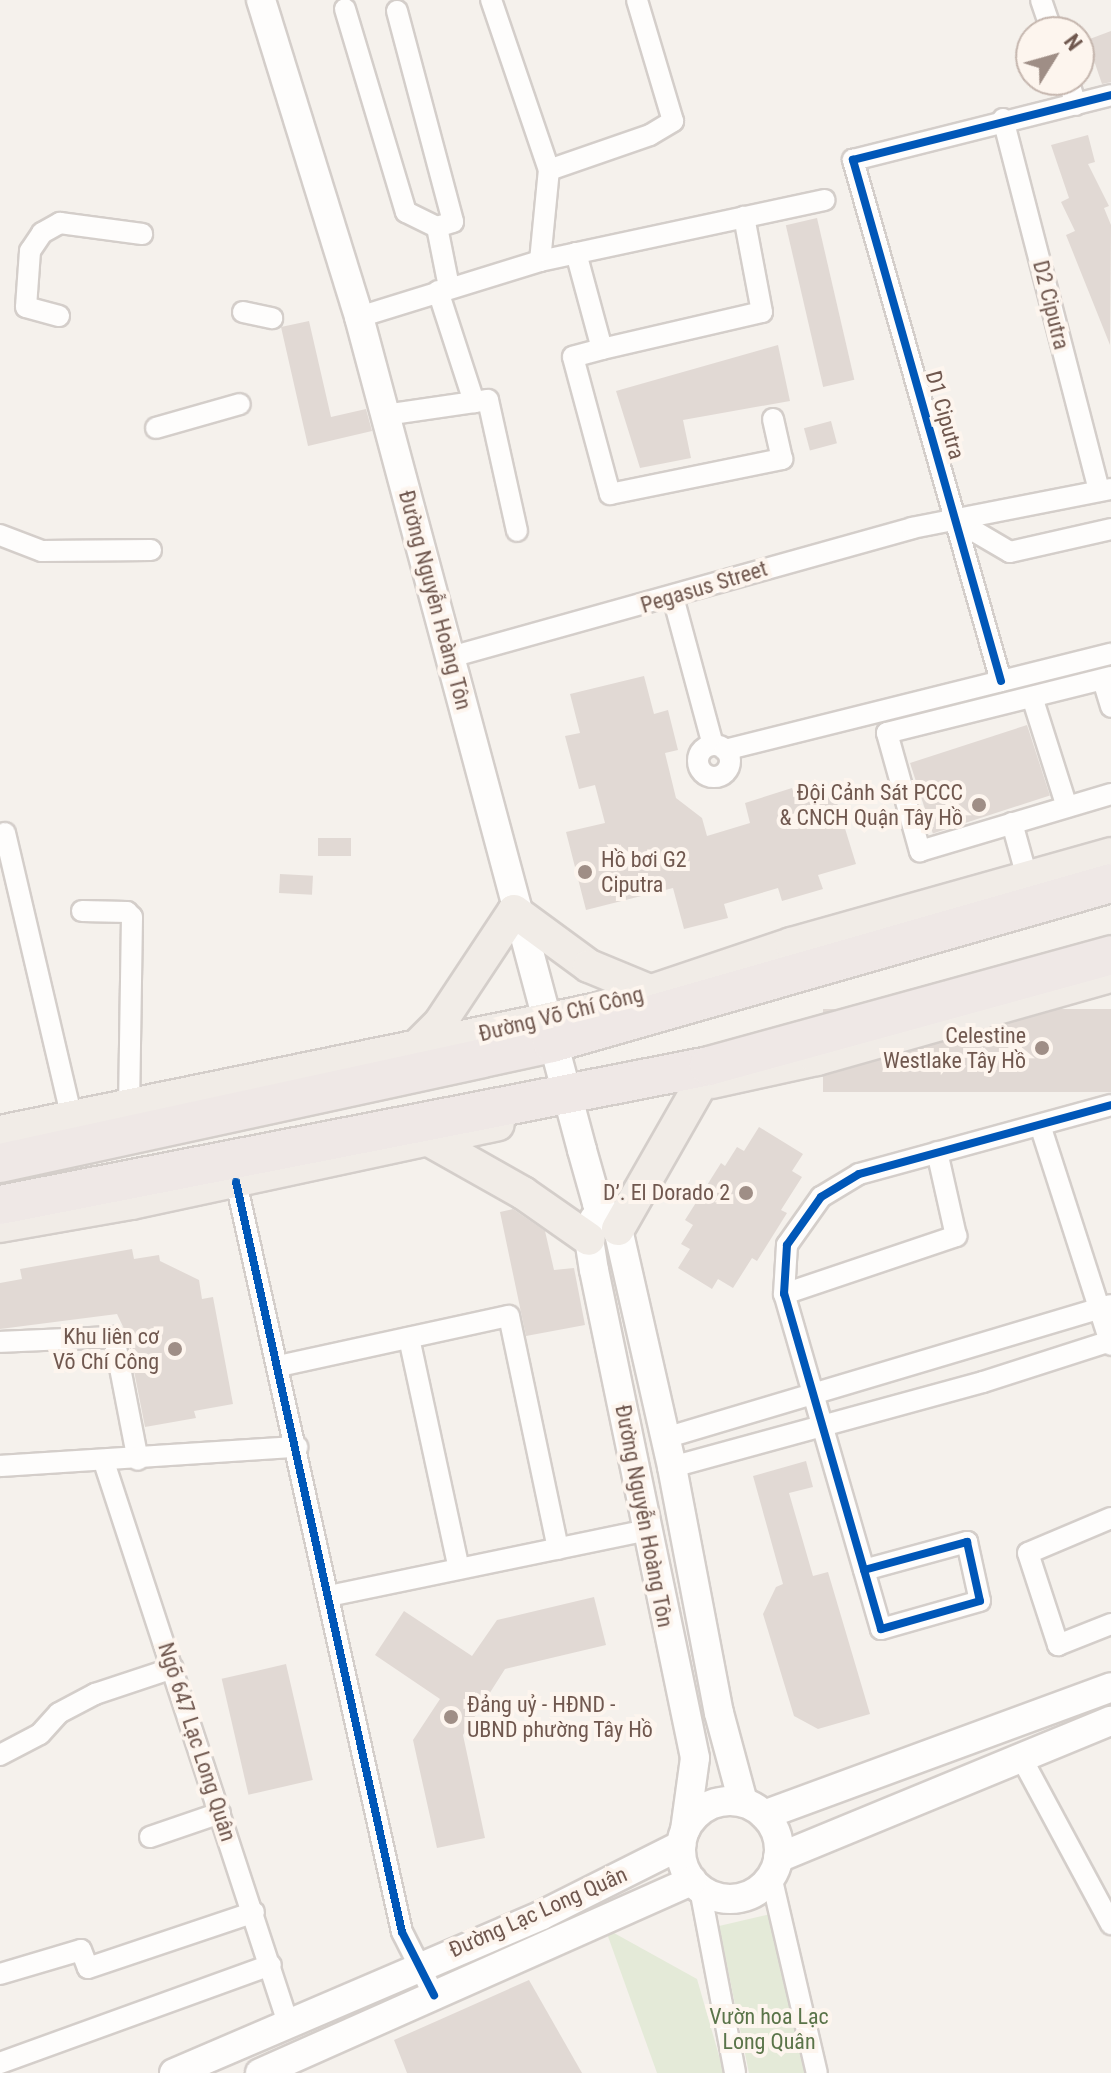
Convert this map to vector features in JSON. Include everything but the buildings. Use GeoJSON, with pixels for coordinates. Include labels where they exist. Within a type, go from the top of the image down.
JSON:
{"type":"FeatureCollection","features":[{"type":"Feature","properties":{"kind":"highway","name":"Đường Võ Chí Công"},"geometry":{"type":"LineString","coordinates":[[0,1163],[549,1032],[1111,883]]}},
{"type":"Feature","properties":{"kind":"highway"},"geometry":{"type":"LineString","coordinates":[[0,1205],[629,1091],[1111,955]]}},
{"type":"Feature","properties":{"kind":"highway"},"geometry":{"type":"LineString","coordinates":[[549,1032],[598,1009]]}},
{"type":"Feature","properties":{"kind":"highway"},"geometry":{"type":"LineString","coordinates":[[514,1120],[568,1100]]}},
{"type":"Feature","properties":{"kind":"main road","name":"Đường Nguyễn Hoàng Tôn"},"geometry":{"type":"LineString","coordinates":[[261,0],[359,317],[451,657],[514,911],[604,1234],[665,1438],[719,1713],[753,1809]]}},
{"type":"Feature","properties":{"kind":"main road","name":"Đường Võ Chí Công"},"geometry":{"type":"LineString","coordinates":[[598,1009],[791,944],[1111,854]]}},
{"type":"Feature","properties":{"kind":"main road"},"geometry":{"type":"LineString","coordinates":[[416,1047],[440,1023],[514,911],[589,966],[652,992]]}},
{"type":"Feature","properties":{"kind":"main road"},"geometry":{"type":"LineString","coordinates":[[629,1091],[700,1085],[817,1059],[1111,976]]}},
{"type":"Feature","properties":{"kind":"main road","name":"Đường Võ Chí Công"},"geometry":{"type":"LineString","coordinates":[[0,1132],[416,1047],[474,1049]]}},
{"type":"Feature","properties":{"kind":"main road"},"geometry":{"type":"LineString","coordinates":[[431,1141],[604,1234],[700,1085]]}},
{"type":"Feature","properties":{"kind":"main road"},"geometry":{"type":"LineString","coordinates":[[0,1226],[236,1182],[431,1141],[514,1120]]}},
{"type":"Feature","properties":{"kind":"main road","name":"Đường Nguyễn Hoàng Tôn"},"geometry":{"type":"LineString","coordinates":[[604,1234],[649,1530],[695,1758],[683,1838]]}},
{"type":"Feature","properties":{"kind":"main road"},"geometry":{"type":"LineString","coordinates":[[753,1809],[1111,1687]]}},
{"type":"Feature","properties":{"kind":"main road"},"geometry":{"type":"LineString","coordinates":[[775,1867],[773,1827],[753,1809],[729,1800],[702,1809],[683,1838],[696,1885],[738,1898],[752,1894],[775,1867],[1021,1757],[1111,1721]]}},
{"type":"Feature","properties":{"kind":"main road","name":"Đường Lạc Long Quân"},"geometry":{"type":"LineString","coordinates":[[174,2073],[418,1965],[542,1915],[683,1838]]}},
{"type":"Feature","properties":{"kind":"main road","name":"Đường Lạc Long Quân"},"geometry":{"type":"LineString","coordinates":[[260,2073],[434,1995],[696,1885]]}},
{"type":"Feature","properties":{"kind":"street"},"geometry":{"type":"LineString","coordinates":[[491,0],[549,170],[540,261]]}},
{"type":"Feature","properties":{"kind":"street"},"geometry":{"type":"LineString","coordinates":[[549,170],[650,135],[673,121],[637,0]]}},
{"type":"Feature","properties":{"kind":"street"},"geometry":{"type":"LineString","coordinates":[[345,9],[406,212],[437,227],[453,222],[397,11]]}},
{"type":"Feature","properties":{"kind":"street"},"geometry":{"type":"LineString","coordinates":[[1003,119],[1111,95]]}},
{"type":"Feature","properties":{"kind":"street"},"geometry":{"type":"LineString","coordinates":[[1073,96],[1076,105]]}},
{"type":"Feature","properties":{"kind":"street","name":"D1 Ciputra"},"geometry":{"type":"LineString","coordinates":[[1001,681],[853,160],[1003,119]]}},
{"type":"Feature","properties":{"kind":"street","name":"D2 Ciputra"},"geometry":{"type":"LineString","coordinates":[[1003,119],[1105,490]]}},
{"type":"Feature","properties":{"kind":"street"},"geometry":{"type":"LineString","coordinates":[[359,317],[540,261],[825,200]]}},
{"type":"Feature","properties":{"kind":"street"},"geometry":{"type":"LineString","coordinates":[[744,217],[762,312],[573,357],[610,494],[782,459],[773,419]]}},
{"type":"Feature","properties":{"kind":"street"},"geometry":{"type":"LineString","coordinates":[[59,316],[26,307],[30,251],[42,233],[60,223],[142,234]]}},
{"type":"Feature","properties":{"kind":"street"},"geometry":{"type":"LineString","coordinates":[[437,227],[444,289],[474,402]]}},
{"type":"Feature","properties":{"kind":"street"},"geometry":{"type":"LineString","coordinates":[[576,253],[602,349]]}},
{"type":"Feature","properties":{"kind":"street"},"geometry":{"type":"LineString","coordinates":[[243,312],[272,318]]}},
{"type":"Feature","properties":{"kind":"street"},"geometry":{"type":"LineString","coordinates":[[385,415],[488,400],[517,531]]}},
{"type":"Feature","properties":{"kind":"street"},"geometry":{"type":"LineString","coordinates":[[156,428],[240,404]]}},
{"type":"Feature","properties":{"kind":"street","name":"Pegasus Street"},"geometry":{"type":"LineString","coordinates":[[451,657],[912,528],[1105,490]]}},
{"type":"Feature","properties":{"kind":"street"},"geometry":{"type":"LineString","coordinates":[[957,521],[1010,552],[1111,529]]}},
{"type":"Feature","properties":{"kind":"street"},"geometry":{"type":"LineString","coordinates":[[0,535],[42,551],[151,550]]}},
{"type":"Feature","properties":{"kind":"street"},"geometry":{"type":"LineString","coordinates":[[673,597],[719,748],[1111,654]]}},
{"type":"Feature","properties":{"kind":"street"},"geometry":{"type":"LineString","coordinates":[[1111,707],[1107,678],[1033,700],[887,733],[920,851],[1111,794]]}},
{"type":"Feature","properties":{"kind":"street"},"geometry":{"type":"LineString","coordinates":[[1033,700],[1067,807]]}},
{"type":"Feature","properties":{"kind":"street"},"geometry":{"type":"LineString","coordinates":[[1012,823],[1027,877]]}},
{"type":"Feature","properties":{"kind":"street"},"geometry":{"type":"LineString","coordinates":[[5,833],[72,1118]]}},
{"type":"Feature","properties":{"kind":"street"},"geometry":{"type":"LineString","coordinates":[[82,911],[127,912],[132,917],[129,1107]]}},
{"type":"Feature","properties":{"kind":"street"},"geometry":{"type":"LineString","coordinates":[[864,1570],[967,1542],[980,1601],[881,1629],[784,1294],[787,1245],[821,1197],[859,1174],[1111,1105]]}},
{"type":"Feature","properties":{"kind":"street"},"geometry":{"type":"LineString","coordinates":[[672,1467],[1111,1342],[1105,1307],[1040,1125]]}},
{"type":"Feature","properties":{"kind":"street"},"geometry":{"type":"LineString","coordinates":[[784,1294],[956,1236],[937,1152]]}},
{"type":"Feature","properties":{"kind":"street"},"geometry":{"type":"LineString","coordinates":[[236,1182],[402,1932],[434,1995]]}},
{"type":"Feature","properties":{"kind":"street"},"geometry":{"type":"LineString","coordinates":[[665,1438],[1105,1307]]}},
{"type":"Feature","properties":{"kind":"street"},"geometry":{"type":"LineString","coordinates":[[279,1366],[509,1316],[558,1549]]}},
{"type":"Feature","properties":{"kind":"street"},"geometry":{"type":"LineString","coordinates":[[0,1342],[114,1337],[138,1460]]}},
{"type":"Feature","properties":{"kind":"street"},"geometry":{"type":"LineString","coordinates":[[409,1338],[459,1569]]}},
{"type":"Feature","properties":{"kind":"street"},"geometry":{"type":"LineString","coordinates":[[0,1466],[138,1460],[297,1447]]}},
{"type":"Feature","properties":{"kind":"street","name":"Ngõ 647 Lạc Long Quân"},"geometry":{"type":"LineString","coordinates":[[104,1462],[288,2023]]}},
{"type":"Feature","properties":{"kind":"street"},"geometry":{"type":"LineString","coordinates":[[1111,1518],[1028,1553],[1058,1645],[1111,1624]]}},
{"type":"Feature","properties":{"kind":"street"},"geometry":{"type":"LineString","coordinates":[[329,1596],[649,1530]]}},
{"type":"Feature","properties":{"kind":"street"},"geometry":{"type":"LineString","coordinates":[[0,1755],[40,1734],[59,1713],[95,1694],[173,1668]]}},
{"type":"Feature","properties":{"kind":"street"},"geometry":{"type":"LineString","coordinates":[[1021,1757],[1111,1924]]}},
{"type":"Feature","properties":{"kind":"street"},"geometry":{"type":"LineString","coordinates":[[150,1837],[220,1813]]}},
{"type":"Feature","properties":{"kind":"street"},"geometry":{"type":"LineString","coordinates":[[775,1867],[817,2073]]}},
{"type":"Feature","properties":{"kind":"street"},"geometry":{"type":"LineString","coordinates":[[696,1885],[735,2073]]}},
{"type":"Feature","properties":{"kind":"street"},"geometry":{"type":"LineString","coordinates":[[0,1974],[81,1950],[88,1968],[254,1912]]}},
{"type":"Feature","properties":{"kind":"street"},"geometry":{"type":"LineString","coordinates":[[0,2063],[271,1965]]}},
{"type":"Feature","properties":{"kind":"green space","name":"Vườn hoa Lạc Long Quân"},"geometry":{"type":"Polygon","coordinates":[[[771,1914],[809,2073],[749,2073],[719,1926],[771,1914]]]}},
{"type":"Feature","properties":{"kind":"green space"},"geometry":{"type":"Polygon","coordinates":[[[605,1928],[697,1979],[724,2073],[657,2073],[605,1928]]]}},
{"type":"Feature","properties":{"kind":"cycle path"},"geometry":{"type":"LineString","coordinates":[[1001,681],[853,160],[1111,95]]}},
{"type":"Feature","properties":{"kind":"cycle path"},"geometry":{"type":"LineString","coordinates":[[864,1570],[967,1542],[980,1601],[881,1629],[784,1294],[787,1245],[821,1197],[859,1174],[1111,1105]]}},
{"type":"Feature","properties":{"kind":"cycle path"},"geometry":{"type":"LineString","coordinates":[[236,1182],[402,1932],[434,1995]]}},
{"type":"Feature","properties":{"kind":"place","name":"Đội Cảnh Sát PCCC & CNCH Quận Tây Hồ"},"geometry":{"type":"Point","coordinates":[979,805]}},
{"type":"Feature","properties":{"kind":"place","name":"Hồ bơi G2 Ciputra"},"geometry":{"type":"Point","coordinates":[585,872]}},
{"type":"Feature","properties":{"kind":"place","name":"Celestine Westlake Tây Hồ"},"geometry":{"type":"Point","coordinates":[1042,1048]}},
{"type":"Feature","properties":{"kind":"place","name":"D’. El Dorado 2"},"geometry":{"type":"Point","coordinates":[746,1193]}},
{"type":"Feature","properties":{"kind":"place","name":"Khu liên cơ Võ Chí Công"},"geometry":{"type":"Point","coordinates":[175,1349]}},
{"type":"Feature","properties":{"kind":"place","name":"Đảng uỷ - HĐND - UBND phường Tây Hồ"},"geometry":{"type":"Point","coordinates":[451,1717]}}]}
